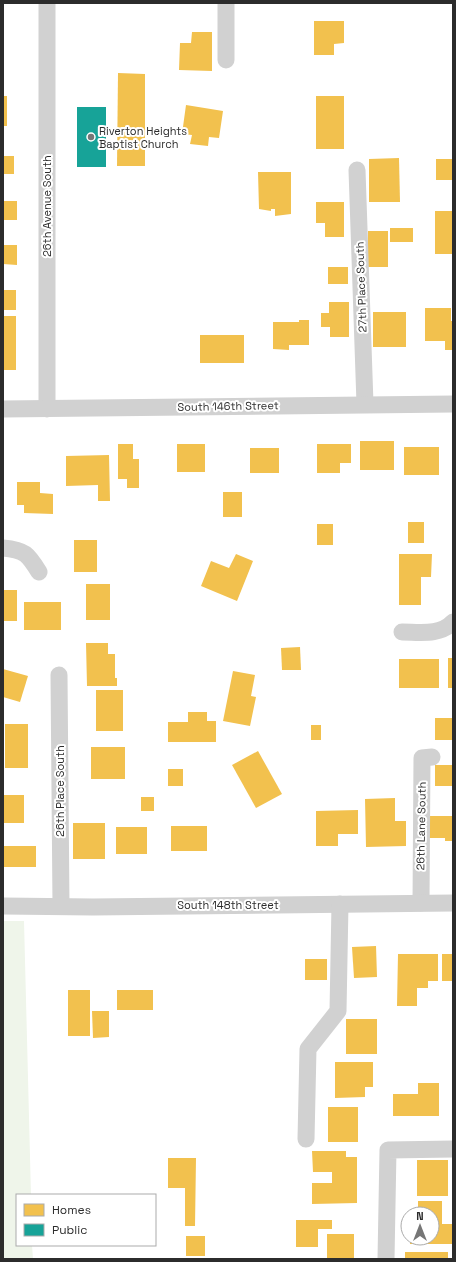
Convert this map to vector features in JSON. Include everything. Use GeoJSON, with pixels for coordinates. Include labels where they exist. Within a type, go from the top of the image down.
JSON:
{"type":"FeatureCollection","features":[{"type":"Feature","properties":{"kind":"street","name":"26th Avenue South"},"geometry":{"type":"LineString","coordinates":[[47,3],[47,408]]}},
{"type":"Feature","properties":{"kind":"street"},"geometry":{"type":"LineString","coordinates":[[226,3],[226,60]]}},
{"type":"Feature","properties":{"kind":"street","name":"27th Place South"},"geometry":{"type":"LineString","coordinates":[[357,170],[366,404]]}},
{"type":"Feature","properties":{"kind":"street","name":"South 146th Street"},"geometry":{"type":"LineString","coordinates":[[3,409],[453,404]]}},
{"type":"Feature","properties":{"kind":"street"},"geometry":{"type":"LineString","coordinates":[[3,548],[11,548],[29,556],[40,572]]}},
{"type":"Feature","properties":{"kind":"street"},"geometry":{"type":"LineString","coordinates":[[402,632],[436,632],[448,627],[453,622]]}},
{"type":"Feature","properties":{"kind":"street","name":"26th Place South"},"geometry":{"type":"LineString","coordinates":[[59,675],[61,906]]}},
{"type":"Feature","properties":{"kind":"street","name":"26th Lane South"},"geometry":{"type":"LineString","coordinates":[[420,903],[422,758],[432,757]]}},
{"type":"Feature","properties":{"kind":"street","name":"South 148th Street"},"geometry":{"type":"LineString","coordinates":[[3,906],[453,903]]}},
{"type":"Feature","properties":{"kind":"street"},"geometry":{"type":"LineString","coordinates":[[306,1139],[308,1050],[338,1011],[340,904]]}},
{"type":"Feature","properties":{"kind":"street"},"geometry":{"type":"LineString","coordinates":[[386,1259],[388,1150],[453,1149]]}},
{"type":"Feature","properties":{"kind":"shaded area"},"geometry":{"type":"Polygon","coordinates":[[[3,921],[24,921],[31,1194],[16,1194],[16,1246],[32,1246],[33,1259],[3,1259],[3,921]]]}},
{"type":"Feature","properties":{"kind":"building: Homes"},"geometry":{"type":"Polygon","coordinates":[[[314,21],[344,21],[344,43],[334,44],[334,55],[314,55],[314,21]]]}},
{"type":"Feature","properties":{"kind":"building: Homes"},"geometry":{"type":"Polygon","coordinates":[[[192,32],[212,32],[212,71],[179,70],[180,43],[191,43],[192,32]]]}},
{"type":"Feature","properties":{"kind":"building: Homes"},"geometry":{"type":"Polygon","coordinates":[[[118,73],[145,74],[145,166],[117,166],[118,73]]]}},
{"type":"Feature","properties":{"kind":"building: Homes"},"geometry":{"type":"Polygon","coordinates":[[[3,96],[7,96],[7,126],[3,126],[3,96]]]}},
{"type":"Feature","properties":{"kind":"building: Homes"},"geometry":{"type":"Polygon","coordinates":[[[316,96],[344,96],[344,149],[316,149],[316,96]]]}},
{"type":"Feature","properties":{"kind":"building: Homes"},"geometry":{"type":"Polygon","coordinates":[[[186,105],[223,111],[219,138],[209,137],[208,146],[190,144],[192,135],[182,134],[186,105]]]}},
{"type":"Feature","properties":{"kind":"building: Homes"},"geometry":{"type":"Polygon","coordinates":[[[3,156],[14,156],[14,174],[3,174],[3,156]]]}},
{"type":"Feature","properties":{"kind":"building: Homes"},"geometry":{"type":"Polygon","coordinates":[[[399,158],[400,202],[369,202],[369,159],[399,158]]]}},
{"type":"Feature","properties":{"kind":"building: Homes"},"geometry":{"type":"Polygon","coordinates":[[[436,159],[453,159],[453,180],[436,180],[436,159]]]}},
{"type":"Feature","properties":{"kind":"building: Homes"},"geometry":{"type":"Polygon","coordinates":[[[258,172],[291,172],[291,214],[275,216],[275,209],[271,209],[271,211],[259,209],[258,172]]]}},
{"type":"Feature","properties":{"kind":"building: Homes"},"geometry":{"type":"Polygon","coordinates":[[[3,201],[17,201],[17,220],[3,220],[3,201]]]}},
{"type":"Feature","properties":{"kind":"building: Homes"},"geometry":{"type":"Polygon","coordinates":[[[316,202],[344,202],[344,237],[325,237],[325,223],[316,223],[316,202]]]}},
{"type":"Feature","properties":{"kind":"building: Homes"},"geometry":{"type":"Polygon","coordinates":[[[435,211],[453,211],[453,254],[435,254],[435,211]]]}},
{"type":"Feature","properties":{"kind":"building: Homes"},"geometry":{"type":"Polygon","coordinates":[[[390,228],[413,228],[413,242],[390,242],[390,228]]]}},
{"type":"Feature","properties":{"kind":"building: Homes"},"geometry":{"type":"Polygon","coordinates":[[[368,231],[388,231],[388,267],[368,267],[368,231]]]}},
{"type":"Feature","properties":{"kind":"building: Homes"},"geometry":{"type":"Polygon","coordinates":[[[3,245],[17,245],[17,265],[3,264],[3,245]]]}},
{"type":"Feature","properties":{"kind":"building: Homes"},"geometry":{"type":"Polygon","coordinates":[[[328,267],[348,267],[348,284],[328,284],[328,267]]]}},
{"type":"Feature","properties":{"kind":"building: Homes"},"geometry":{"type":"Polygon","coordinates":[[[3,290],[16,290],[16,310],[3,310],[3,290]]]}},
{"type":"Feature","properties":{"kind":"building: Homes"},"geometry":{"type":"Polygon","coordinates":[[[329,302],[349,302],[349,337],[330,337],[330,327],[321,327],[321,313],[329,313],[329,302]]]}},
{"type":"Feature","properties":{"kind":"building: Homes"},"geometry":{"type":"Polygon","coordinates":[[[425,308],[451,308],[451,321],[453,321],[453,350],[445,350],[445,341],[425,341],[425,308]]]}},
{"type":"Feature","properties":{"kind":"building: Homes"},"geometry":{"type":"Polygon","coordinates":[[[373,312],[406,312],[406,347],[373,347],[373,312]]]}},
{"type":"Feature","properties":{"kind":"building: Homes"},"geometry":{"type":"Polygon","coordinates":[[[3,316],[16,316],[16,370],[3,370],[3,316]]]}},
{"type":"Feature","properties":{"kind":"building: Homes"},"geometry":{"type":"Polygon","coordinates":[[[299,320],[309,320],[309,345],[289,345],[289,350],[273,349],[273,322],[299,322],[299,320]]]}},
{"type":"Feature","properties":{"kind":"building: Homes"},"geometry":{"type":"Polygon","coordinates":[[[200,335],[244,335],[244,363],[200,363],[200,335]]]}},
{"type":"Feature","properties":{"kind":"building: Homes"},"geometry":{"type":"Polygon","coordinates":[[[360,441],[394,441],[394,470],[360,470],[360,441]]]}},
{"type":"Feature","properties":{"kind":"building: Homes"},"geometry":{"type":"Polygon","coordinates":[[[118,444],[133,444],[133,459],[139,459],[139,488],[127,488],[127,479],[118,479],[118,444]]]}},
{"type":"Feature","properties":{"kind":"building: Homes"},"geometry":{"type":"Polygon","coordinates":[[[177,444],[205,444],[205,472],[177,472],[177,444]]]}},
{"type":"Feature","properties":{"kind":"building: Homes"},"geometry":{"type":"Polygon","coordinates":[[[317,444],[351,444],[351,463],[340,463],[340,473],[317,473],[317,444]]]}},
{"type":"Feature","properties":{"kind":"building: Homes"},"geometry":{"type":"Polygon","coordinates":[[[404,447],[439,447],[439,475],[404,475],[404,447]]]}},
{"type":"Feature","properties":{"kind":"building: Homes"},"geometry":{"type":"Polygon","coordinates":[[[250,448],[279,448],[279,473],[250,473],[250,448]]]}},
{"type":"Feature","properties":{"kind":"building: Homes"},"geometry":{"type":"Polygon","coordinates":[[[109,455],[110,501],[98,501],[98,485],[66,486],[66,456],[109,455]]]}},
{"type":"Feature","properties":{"kind":"building: Homes"},"geometry":{"type":"Polygon","coordinates":[[[17,482],[40,482],[40,493],[53,494],[53,514],[24,513],[24,505],[17,505],[17,482]]]}},
{"type":"Feature","properties":{"kind":"building: Homes"},"geometry":{"type":"Polygon","coordinates":[[[223,492],[242,492],[242,517],[223,517],[223,492]]]}},
{"type":"Feature","properties":{"kind":"building: Homes"},"geometry":{"type":"Polygon","coordinates":[[[408,522],[424,522],[424,543],[408,543],[408,522]]]}},
{"type":"Feature","properties":{"kind":"building: Homes"},"geometry":{"type":"Polygon","coordinates":[[[317,524],[333,524],[333,545],[317,545],[317,524]]]}},
{"type":"Feature","properties":{"kind":"building: Homes"},"geometry":{"type":"Polygon","coordinates":[[[74,540],[97,540],[97,572],[74,572],[74,540]]]}},
{"type":"Feature","properties":{"kind":"building: Homes"},"geometry":{"type":"Polygon","coordinates":[[[236,554],[253,561],[237,601],[201,586],[211,561],[229,568],[236,554]]]}},
{"type":"Feature","properties":{"kind":"building: Homes"},"geometry":{"type":"Polygon","coordinates":[[[399,554],[432,554],[431,577],[421,577],[421,605],[399,605],[399,554]]]}},
{"type":"Feature","properties":{"kind":"building: Homes"},"geometry":{"type":"Polygon","coordinates":[[[86,584],[110,584],[110,620],[86,620],[86,584]]]}},
{"type":"Feature","properties":{"kind":"building: Homes"},"geometry":{"type":"Polygon","coordinates":[[[3,590],[17,590],[17,621],[3,621],[3,590]]]}},
{"type":"Feature","properties":{"kind":"building: Homes"},"geometry":{"type":"Polygon","coordinates":[[[24,602],[61,602],[61,630],[24,630],[24,602]]]}},
{"type":"Feature","properties":{"kind":"building: Homes"},"geometry":{"type":"Polygon","coordinates":[[[86,643],[108,643],[108,654],[115,654],[115,678],[117,678],[117,686],[87,686],[86,643]]]}},
{"type":"Feature","properties":{"kind":"building: Homes"},"geometry":{"type":"Polygon","coordinates":[[[300,647],[301,670],[282,670],[281,648],[300,647]]]}},
{"type":"Feature","properties":{"kind":"building: Homes"},"geometry":{"type":"Polygon","coordinates":[[[448,658],[453,658],[453,688],[448,688],[448,658]]]}},
{"type":"Feature","properties":{"kind":"building: Homes"},"geometry":{"type":"Polygon","coordinates":[[[399,659],[439,659],[439,688],[399,688],[399,659]]]}},
{"type":"Feature","properties":{"kind":"building: Homes"},"geometry":{"type":"Polygon","coordinates":[[[3,669],[28,676],[20,702],[3,697],[3,669]]]}},
{"type":"Feature","properties":{"kind":"building: Homes"},"geometry":{"type":"Polygon","coordinates":[[[233,671],[255,675],[251,696],[256,697],[250,726],[223,721],[233,671]]]}},
{"type":"Feature","properties":{"kind":"building: Homes"},"geometry":{"type":"Polygon","coordinates":[[[96,690],[123,690],[123,731],[96,731],[96,690]]]}},
{"type":"Feature","properties":{"kind":"building: Homes"},"geometry":{"type":"Polygon","coordinates":[[[188,712],[207,712],[207,721],[216,721],[216,742],[168,742],[168,722],[188,722],[188,712]]]}},
{"type":"Feature","properties":{"kind":"building: Homes"},"geometry":{"type":"Polygon","coordinates":[[[435,718],[453,718],[453,740],[435,740],[435,718]]]}},
{"type":"Feature","properties":{"kind":"building: Homes"},"geometry":{"type":"Polygon","coordinates":[[[5,724],[28,724],[28,768],[5,768],[5,724]]]}},
{"type":"Feature","properties":{"kind":"building: Homes"},"geometry":{"type":"Polygon","coordinates":[[[311,725],[321,725],[321,740],[311,740],[311,725]]]}},
{"type":"Feature","properties":{"kind":"building: Homes"},"geometry":{"type":"Polygon","coordinates":[[[91,747],[125,747],[125,779],[91,779],[91,747]]]}},
{"type":"Feature","properties":{"kind":"building: Homes"},"geometry":{"type":"Polygon","coordinates":[[[258,751],[282,794],[256,808],[232,765],[258,751]]]}},
{"type":"Feature","properties":{"kind":"building: Homes"},"geometry":{"type":"Polygon","coordinates":[[[435,765],[453,765],[453,786],[435,786],[435,765]]]}},
{"type":"Feature","properties":{"kind":"building: Homes"},"geometry":{"type":"Polygon","coordinates":[[[168,769],[183,769],[183,786],[168,786],[168,769]]]}},
{"type":"Feature","properties":{"kind":"building: Homes"},"geometry":{"type":"Polygon","coordinates":[[[3,795],[24,795],[24,823],[3,823],[3,795]]]}},
{"type":"Feature","properties":{"kind":"building: Homes"},"geometry":{"type":"Polygon","coordinates":[[[141,797],[154,797],[154,811],[141,811],[141,797]]]}},
{"type":"Feature","properties":{"kind":"building: Homes"},"geometry":{"type":"Polygon","coordinates":[[[395,798],[395,821],[406,821],[406,846],[366,847],[365,799],[395,798]]]}},
{"type":"Feature","properties":{"kind":"building: Homes"},"geometry":{"type":"Polygon","coordinates":[[[358,810],[358,834],[338,834],[338,846],[316,846],[316,811],[358,810]]]}},
{"type":"Feature","properties":{"kind":"building: Homes"},"geometry":{"type":"Polygon","coordinates":[[[428,816],[453,816],[453,841],[445,841],[445,838],[428,838],[428,816]]]}},
{"type":"Feature","properties":{"kind":"building: Homes"},"geometry":{"type":"Polygon","coordinates":[[[73,823],[105,823],[105,859],[73,859],[73,823]]]}},
{"type":"Feature","properties":{"kind":"building: Homes"},"geometry":{"type":"Polygon","coordinates":[[[171,826],[207,826],[207,851],[171,851],[171,826]]]}},
{"type":"Feature","properties":{"kind":"building: Homes"},"geometry":{"type":"Polygon","coordinates":[[[116,827],[147,827],[147,854],[116,854],[116,827]]]}},
{"type":"Feature","properties":{"kind":"building: Homes"},"geometry":{"type":"Polygon","coordinates":[[[3,846],[36,846],[36,867],[3,867],[3,846]]]}},
{"type":"Feature","properties":{"kind":"building: Homes"},"geometry":{"type":"Polygon","coordinates":[[[376,946],[377,977],[354,978],[352,947],[376,946]]]}},
{"type":"Feature","properties":{"kind":"building: Homes"},"geometry":{"type":"Polygon","coordinates":[[[398,954],[438,954],[438,981],[428,981],[428,988],[417,988],[417,1006],[397,1006],[398,954]]]}},
{"type":"Feature","properties":{"kind":"building: Homes"},"geometry":{"type":"Polygon","coordinates":[[[442,954],[453,954],[453,981],[442,981],[442,954]]]}},
{"type":"Feature","properties":{"kind":"building: Homes"},"geometry":{"type":"Polygon","coordinates":[[[305,959],[327,959],[327,980],[305,980],[305,959]]]}},
{"type":"Feature","properties":{"kind":"building: Homes"},"geometry":{"type":"Polygon","coordinates":[[[68,990],[90,990],[90,1036],[68,1036],[68,990]]]}},
{"type":"Feature","properties":{"kind":"building: Homes"},"geometry":{"type":"Polygon","coordinates":[[[117,990],[153,990],[153,1010],[117,1010],[117,990]]]}},
{"type":"Feature","properties":{"kind":"building: Homes"},"geometry":{"type":"Polygon","coordinates":[[[92,1011],[109,1011],[109,1037],[93,1038],[92,1011]]]}},
{"type":"Feature","properties":{"kind":"building: Homes"},"geometry":{"type":"Polygon","coordinates":[[[346,1019],[377,1019],[377,1054],[346,1054],[346,1019]]]}},
{"type":"Feature","properties":{"kind":"building: Homes"},"geometry":{"type":"Polygon","coordinates":[[[335,1062],[373,1062],[373,1087],[365,1087],[365,1097],[335,1098],[335,1062]]]}},
{"type":"Feature","properties":{"kind":"building: Homes"},"geometry":{"type":"Polygon","coordinates":[[[418,1083],[439,1083],[439,1116],[393,1116],[393,1094],[418,1094],[418,1083]]]}},
{"type":"Feature","properties":{"kind":"building: Homes"},"geometry":{"type":"Polygon","coordinates":[[[328,1107],[358,1107],[358,1142],[328,1142],[328,1107]]]}},
{"type":"Feature","properties":{"kind":"building: Homes"},"geometry":{"type":"Polygon","coordinates":[[[312,1151],[346,1151],[346,1157],[357,1157],[357,1203],[312,1204],[312,1183],[332,1183],[332,1172],[313,1172],[312,1151]]]}},
{"type":"Feature","properties":{"kind":"building: Homes"},"geometry":{"type":"Polygon","coordinates":[[[168,1158],[196,1158],[195,1226],[185,1226],[185,1188],[168,1188],[168,1158]]]}},
{"type":"Feature","properties":{"kind":"building: Homes"},"geometry":{"type":"Polygon","coordinates":[[[417,1160],[448,1160],[448,1196],[417,1196],[417,1160]]]}},
{"type":"Feature","properties":{"kind":"building: Homes"},"geometry":{"type":"Polygon","coordinates":[[[418,1201],[442,1201],[442,1224],[452,1224],[452,1244],[440,1244],[440,1206],[418,1206],[418,1201]]]}},
{"type":"Feature","properties":{"kind":"building: Homes"},"geometry":{"type":"Polygon","coordinates":[[[296,1220],[332,1220],[332,1229],[318,1229],[318,1247],[296,1247],[296,1220]]]}},
{"type":"Feature","properties":{"kind":"building: Homes"},"geometry":{"type":"Polygon","coordinates":[[[327,1234],[354,1234],[354,1259],[327,1259],[327,1234]]]}},
{"type":"Feature","properties":{"kind":"building: Homes"},"geometry":{"type":"Polygon","coordinates":[[[186,1236],[205,1236],[205,1256],[186,1256],[186,1236]]]}},
{"type":"Feature","properties":{"kind":"building: Homes"},"geometry":{"type":"Polygon","coordinates":[[[405,1252],[448,1252],[448,1259],[405,1259],[405,1252]]]}},
{"type":"Feature","properties":{"kind":"building: Public","name":"Riverton Heights Baptist Church"},"geometry":{"type":"Polygon","coordinates":[[[77,107],[106,107],[106,167],[77,167],[77,107]]]}},
{"type":"Feature","properties":{"kind":"place","name":"Riverton Heights Baptist Church"},"geometry":{"type":"Point","coordinates":[91,137]}}]}
